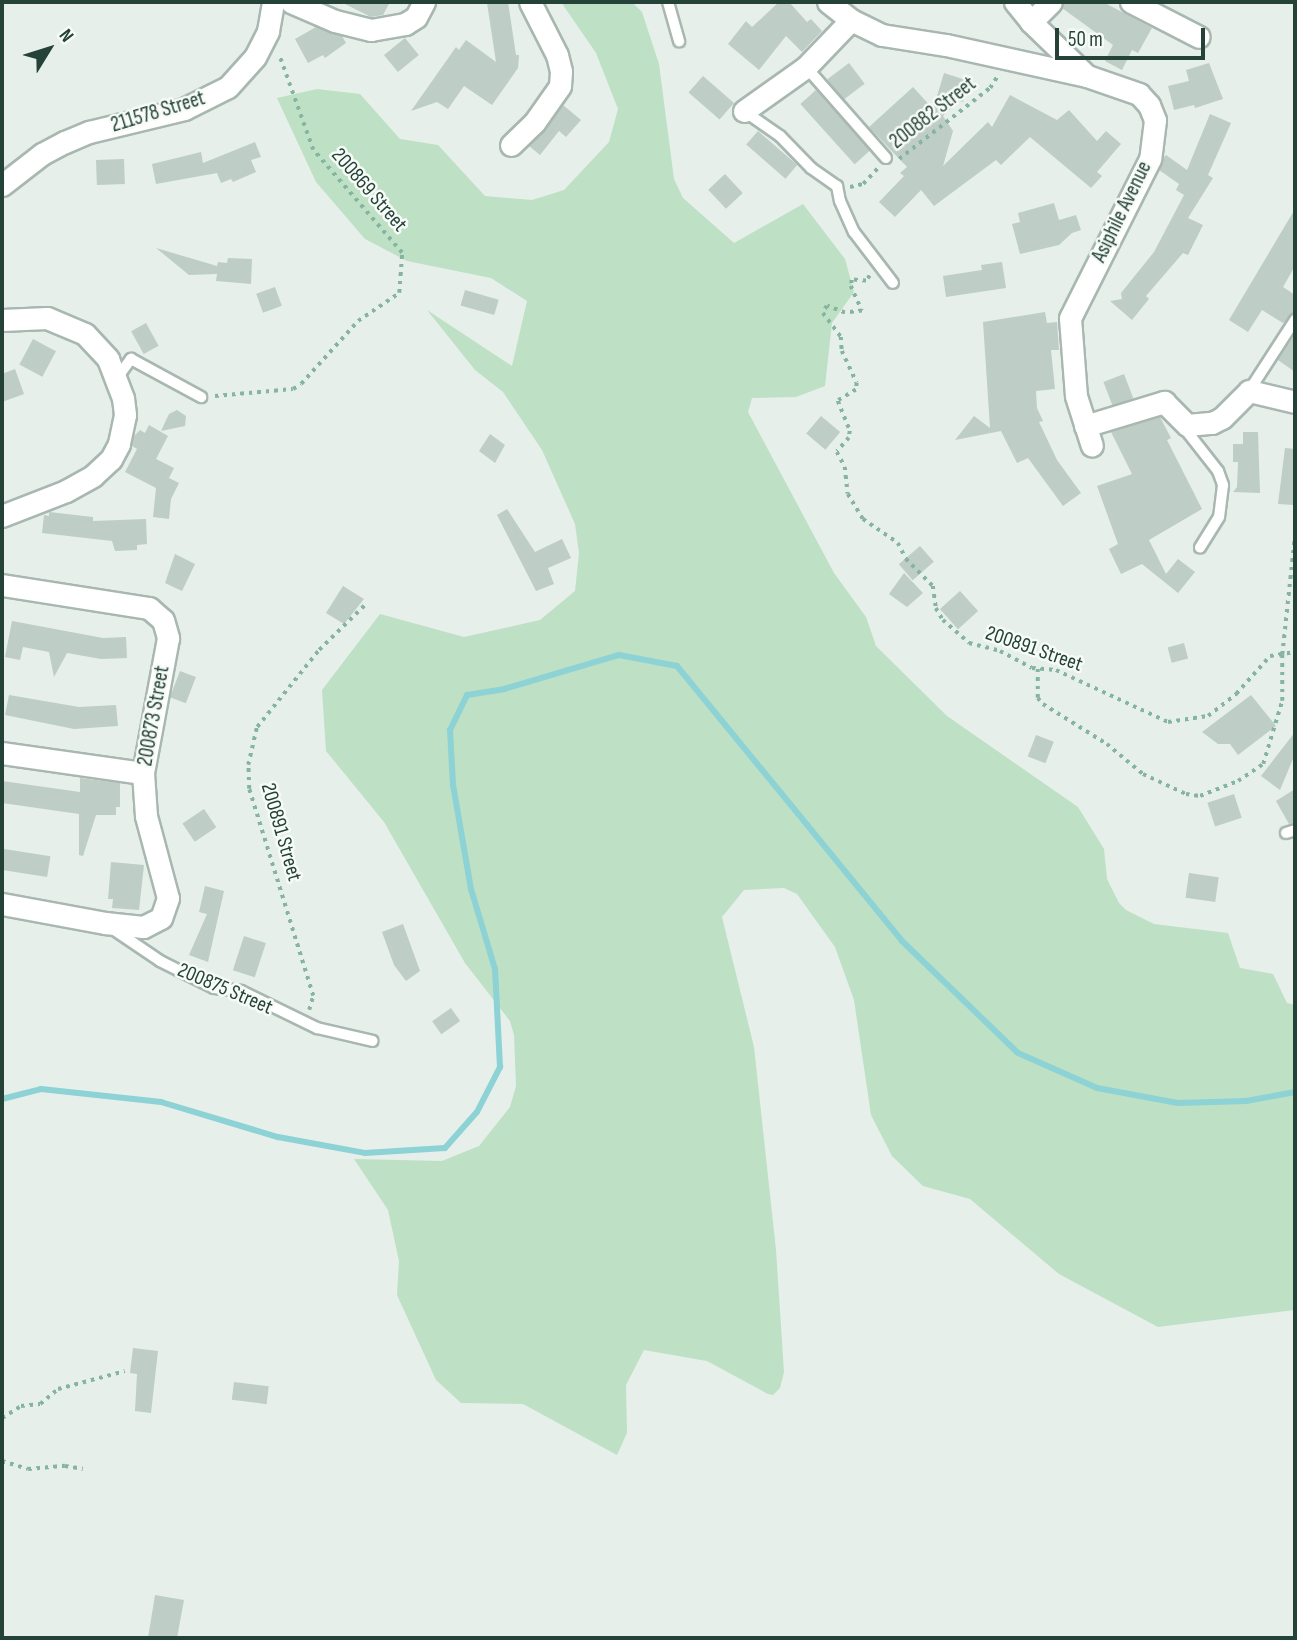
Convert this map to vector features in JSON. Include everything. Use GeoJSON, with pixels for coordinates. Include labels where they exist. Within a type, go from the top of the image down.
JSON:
{"type":"FeatureCollection","features":[{"type":"Feature","properties":{"kind":"street","name":"211578 Street"},"geometry":{"type":"LineString","coordinates":[[2,185],[42,154],[65,142],[204,101],[228,87],[256,57],[268,31],[273,2]]}},
{"type":"Feature","properties":{"kind":"street"},"geometry":{"type":"LineString","coordinates":[[291,2],[335,21],[372,30],[405,24],[416,17],[424,2]]}},
{"type":"Feature","properties":{"kind":"street"},"geometry":{"type":"LineString","coordinates":[[512,145],[534,123],[560,86],[557,55],[530,2]]}},
{"type":"Feature","properties":{"kind":"street","name":"Asiphile Avenue"},"geometry":{"type":"LineString","coordinates":[[828,2],[850,20],[881,35],[1087,76],[1139,94],[1155,120],[1150,159],[1070,318],[1076,396],[1089,436],[1164,402],[1187,425]]}},
{"type":"Feature","properties":{"kind":"street"},"geometry":{"type":"LineString","coordinates":[[1015,2],[1031,22],[1087,76]]}},
{"type":"Feature","properties":{"kind":"street"},"geometry":{"type":"LineString","coordinates":[[1031,22],[1051,2]]}},
{"type":"Feature","properties":{"kind":"street"},"geometry":{"type":"LineString","coordinates":[[1131,2],[1199,37]]}},
{"type":"Feature","properties":{"kind":"street"},"geometry":{"type":"LineString","coordinates":[[744,111],[806,67],[850,20]]}},
{"type":"Feature","properties":{"kind":"street"},"geometry":{"type":"LineString","coordinates":[[2,320],[47,318],[75,328],[96,344],[117,378],[125,415],[119,444],[111,459],[80,484],[2,516]]}},
{"type":"Feature","properties":{"kind":"street"},"geometry":{"type":"LineString","coordinates":[[1187,425],[1212,423],[1222,418],[1249,391],[1295,402]]}},
{"type":"Feature","properties":{"kind":"street","name":"200873 Street"},"geometry":{"type":"LineString","coordinates":[[2,585],[149,608],[163,620],[168,638],[143,773],[146,816],[166,880],[168,903],[161,918],[144,927],[105,923]]}},
{"type":"Feature","properties":{"kind":"street"},"geometry":{"type":"LineString","coordinates":[[2,753],[143,773]]}},
{"type":"Feature","properties":{"kind":"street","name":"200875 Street"},"geometry":{"type":"LineString","coordinates":[[2,905],[105,923]]}},
{"type":"Feature","properties":{"kind":"lane"},"geometry":{"type":"LineString","coordinates":[[668,2],[679,41]]}},
{"type":"Feature","properties":{"kind":"lane"},"geometry":{"type":"LineString","coordinates":[[806,67],[886,158]]}},
{"type":"Feature","properties":{"kind":"lane"},"geometry":{"type":"LineString","coordinates":[[744,111],[780,136],[811,168],[837,186],[840,201],[854,232],[893,283]]}},
{"type":"Feature","properties":{"kind":"lane"},"geometry":{"type":"LineString","coordinates":[[1249,391],[1295,320]]}},
{"type":"Feature","properties":{"kind":"lane"},"geometry":{"type":"LineString","coordinates":[[117,378],[131,359],[201,397]]}},
{"type":"Feature","properties":{"kind":"lane"},"geometry":{"type":"LineString","coordinates":[[1187,425],[1189,434],[1218,471],[1223,485],[1219,517],[1200,548]]}},
{"type":"Feature","properties":{"kind":"lane","name":"200875 Street"},"geometry":{"type":"LineString","coordinates":[[105,923],[129,942],[214,988],[241,991],[317,1028],[373,1041]]}},
{"type":"Feature","properties":{"kind":"path","name":"200869 Street"},"geometry":{"type":"LineString","coordinates":[[201,397],[293,389],[301,384],[358,321],[399,293],[402,253],[313,149],[283,62],[268,31]]}},
{"type":"Feature","properties":{"kind":"path","name":"200882 Street"},"geometry":{"type":"LineString","coordinates":[[837,186],[863,184],[886,158],[892,165],[990,88],[1008,61]]}},
{"type":"Feature","properties":{"kind":"path","name":"200891 Street"},"geometry":{"type":"LineString","coordinates":[[873,258],[868,280],[856,278],[851,286],[862,312],[845,313],[827,306],[822,313],[841,337],[842,351],[858,383],[856,390],[838,401],[850,431],[849,438],[836,452],[845,467],[848,494],[863,519],[898,543],[906,559],[933,586],[936,608],[943,620],[969,643],[1038,669],[1056,670],[1168,722],[1208,716],[1236,694],[1270,656],[1295,652]]}},
{"type":"Feature","properties":{"kind":"path"},"geometry":{"type":"LineString","coordinates":[[1038,669],[1038,698],[1043,704],[1107,744],[1143,775],[1200,796],[1238,781],[1263,764],[1282,701],[1282,655],[1295,533]]}},
{"type":"Feature","properties":{"kind":"path","name":"200891 Street"},"geometry":{"type":"LineString","coordinates":[[299,1020],[311,1008],[313,996],[250,789],[248,765],[257,727],[319,650],[367,603]]}},
{"type":"Feature","properties":{"kind":"path"},"geometry":{"type":"LineString","coordinates":[[2,1418],[21,1406],[40,1404],[58,1389],[125,1371]]}},
{"type":"Feature","properties":{"kind":"path"},"geometry":{"type":"LineString","coordinates":[[2,1461],[27,1469],[65,1465],[83,1469]]}},
{"type":"Feature","properties":{"kind":"green space"},"geometry":{"type":"Polygon","coordinates":[[[561,2],[632,2],[642,12],[659,64],[674,179],[683,198],[734,243],[803,204],[845,259],[854,292],[832,323],[825,386],[796,397],[752,398],[748,412],[834,573],[866,617],[876,646],[947,716],[1078,807],[1104,849],[1107,879],[1119,903],[1126,910],[1154,924],[1228,933],[1240,968],[1273,974],[1287,1003],[1295,1005],[1295,1310],[1158,1327],[1059,1274],[970,1199],[923,1186],[892,1156],[871,1115],[854,1000],[835,947],[797,894],[784,888],[744,890],[722,917],[754,1047],[776,1250],[784,1372],[780,1388],[773,1395],[768,1394],[707,1361],[644,1350],[626,1385],[627,1433],[617,1455],[523,1404],[461,1403],[436,1380],[397,1295],[399,1261],[388,1210],[354,1159],[442,1161],[479,1146],[510,1107],[516,1086],[514,1035],[510,1021],[465,963],[384,822],[326,751],[322,690],[380,614],[464,637],[540,620],[575,591],[579,553],[575,524],[542,450],[503,392],[475,370],[427,310],[512,366],[527,301],[491,278],[407,261],[365,239],[316,182],[277,98],[317,89],[360,94],[400,139],[438,145],[485,196],[532,200],[564,190],[609,142],[618,109],[596,53],[561,2]]]}},
{"type":"Feature","properties":{"kind":"building"},"geometry":{"type":"Polygon","coordinates":[[[341,2],[390,2],[383,15],[371,17],[341,2]]]}},
{"type":"Feature","properties":{"kind":"building"},"geometry":{"type":"Polygon","coordinates":[[[508,2],[516,55],[519,55],[518,68],[492,105],[464,86],[448,109],[437,102],[411,111],[456,47],[459,50],[466,40],[496,62],[487,3],[508,2]]]}},
{"type":"Feature","properties":{"kind":"building"},"geometry":{"type":"Polygon","coordinates":[[[779,2],[789,2],[807,22],[811,19],[822,31],[802,52],[786,36],[759,70],[728,44],[746,21],[752,27],[779,2]]]}},
{"type":"Feature","properties":{"kind":"building"},"geometry":{"type":"Polygon","coordinates":[[[1064,2],[1103,2],[1152,28],[1138,53],[1132,50],[1122,70],[1105,61],[1113,45],[1062,8],[1064,2]]]}},
{"type":"Feature","properties":{"kind":"building"},"geometry":{"type":"Polygon","coordinates":[[[316,27],[342,36],[346,43],[325,58],[323,55],[308,63],[295,39],[316,27]]]}},
{"type":"Feature","properties":{"kind":"building"},"geometry":{"type":"Polygon","coordinates":[[[405,38],[419,55],[398,72],[384,55],[405,38]]]}},
{"type":"Feature","properties":{"kind":"building"},"geometry":{"type":"Polygon","coordinates":[[[849,63],[865,84],[843,100],[827,79],[849,63]]]}},
{"type":"Feature","properties":{"kind":"building"},"geometry":{"type":"Polygon","coordinates":[[[1209,63],[1223,99],[1195,108],[1194,105],[1174,110],[1168,86],[1189,81],[1186,70],[1209,63]]]}},
{"type":"Feature","properties":{"kind":"building"},"geometry":{"type":"Polygon","coordinates":[[[944,73],[969,81],[963,102],[959,101],[943,116],[953,131],[943,166],[988,122],[992,127],[1010,95],[1057,120],[1069,110],[1097,141],[1106,131],[1121,144],[1097,172],[1102,176],[1091,188],[1030,137],[1001,165],[996,160],[934,206],[921,190],[895,217],[879,202],[904,176],[900,173],[907,167],[869,127],[913,87],[933,109],[944,73]]]}},
{"type":"Feature","properties":{"kind":"building"},"geometry":{"type":"Polygon","coordinates":[[[703,76],[734,103],[720,120],[689,93],[703,76]]]}},
{"type":"Feature","properties":{"kind":"building"},"geometry":{"type":"Polygon","coordinates":[[[816,90],[870,150],[855,164],[800,104],[816,90]]]}},
{"type":"Feature","properties":{"kind":"building"},"geometry":{"type":"Polygon","coordinates":[[[563,105],[581,120],[566,137],[559,131],[540,155],[529,146],[563,105]]]}},
{"type":"Feature","properties":{"kind":"building"},"geometry":{"type":"Polygon","coordinates":[[[1210,114],[1231,123],[1208,175],[1213,178],[1188,218],[1203,225],[1188,255],[1183,253],[1146,296],[1149,299],[1132,320],[1110,301],[1122,299],[1121,293],[1154,252],[1184,195],[1176,190],[1179,184],[1159,170],[1163,158],[1166,155],[1187,170],[1210,114]]]}},
{"type":"Feature","properties":{"kind":"building"},"geometry":{"type":"Polygon","coordinates":[[[758,131],[797,165],[785,179],[746,145],[758,131]]]}},
{"type":"Feature","properties":{"kind":"building"},"geometry":{"type":"Polygon","coordinates":[[[255,142],[261,157],[251,160],[256,172],[233,182],[231,179],[221,183],[217,173],[156,184],[152,164],[201,152],[203,163],[255,142]]]}},
{"type":"Feature","properties":{"kind":"building"},"geometry":{"type":"Polygon","coordinates":[[[124,159],[125,184],[97,185],[96,160],[124,159]]]}},
{"type":"Feature","properties":{"kind":"building"},"geometry":{"type":"Polygon","coordinates":[[[725,174],[743,193],[726,209],[708,190],[725,174]]]}},
{"type":"Feature","properties":{"kind":"building"},"geometry":{"type":"Polygon","coordinates":[[[1054,203],[1059,220],[1076,215],[1081,230],[1072,233],[1059,245],[1020,254],[1012,224],[1020,222],[1018,213],[1054,203]]]}},
{"type":"Feature","properties":{"kind":"building"},"geometry":{"type":"Polygon","coordinates":[[[1295,209],[1295,266],[1283,287],[1295,295],[1295,312],[1283,323],[1262,310],[1248,332],[1229,320],[1295,209]]]}},
{"type":"Feature","properties":{"kind":"building"},"geometry":{"type":"Polygon","coordinates":[[[156,248],[217,266],[218,262],[227,263],[228,258],[252,259],[251,284],[216,281],[217,274],[189,275],[156,248]]]}},
{"type":"Feature","properties":{"kind":"building"},"geometry":{"type":"Polygon","coordinates":[[[1002,262],[1006,288],[946,297],[943,276],[982,270],[981,265],[1002,262]]]}},
{"type":"Feature","properties":{"kind":"building"},"geometry":{"type":"Polygon","coordinates":[[[275,287],[282,306],[263,313],[256,294],[275,287]]]}},
{"type":"Feature","properties":{"kind":"building"},"geometry":{"type":"Polygon","coordinates":[[[465,290],[499,300],[494,315],[461,305],[465,290]]]}},
{"type":"Feature","properties":{"kind":"building"},"geometry":{"type":"Polygon","coordinates":[[[1045,312],[1047,323],[1057,322],[1059,350],[1051,350],[1055,389],[1036,391],[1037,408],[1043,421],[1039,422],[1057,460],[1081,493],[1063,506],[1028,458],[1017,463],[1001,431],[955,440],[974,416],[990,428],[983,322],[1045,312]]]}},
{"type":"Feature","properties":{"kind":"building"},"geometry":{"type":"Polygon","coordinates":[[[146,323],[159,346],[144,354],[131,331],[146,323]]]}},
{"type":"Feature","properties":{"kind":"building"},"geometry":{"type":"Polygon","coordinates":[[[1295,334],[1295,372],[1278,360],[1295,334]]]}},
{"type":"Feature","properties":{"kind":"building"},"geometry":{"type":"Polygon","coordinates":[[[33,339],[56,351],[42,377],[19,365],[33,339]]]}},
{"type":"Feature","properties":{"kind":"building"},"geometry":{"type":"Polygon","coordinates":[[[15,369],[24,394],[2,402],[2,374],[15,369]]]}},
{"type":"Feature","properties":{"kind":"building"},"geometry":{"type":"Polygon","coordinates":[[[1124,374],[1133,398],[1113,406],[1103,382],[1124,374]]]}},
{"type":"Feature","properties":{"kind":"building"},"geometry":{"type":"Polygon","coordinates":[[[177,410],[186,416],[185,426],[161,431],[169,414],[177,410]]]}},
{"type":"Feature","properties":{"kind":"building"},"geometry":{"type":"Polygon","coordinates":[[[821,416],[840,432],[825,450],[806,434],[821,416]]]}},
{"type":"Feature","properties":{"kind":"building"},"geometry":{"type":"Polygon","coordinates":[[[1160,417],[1171,438],[1167,440],[1202,509],[1149,540],[1166,574],[1178,559],[1195,572],[1178,593],[1142,564],[1121,574],[1109,549],[1118,544],[1097,486],[1132,474],[1111,432],[1160,417]]]}},
{"type":"Feature","properties":{"kind":"building"},"geometry":{"type":"Polygon","coordinates":[[[149,425],[168,436],[156,459],[174,468],[169,478],[179,483],[171,499],[169,519],[153,517],[156,488],[125,472],[137,449],[132,446],[134,436],[140,430],[145,433],[149,425]]]}},
{"type":"Feature","properties":{"kind":"building"},"geometry":{"type":"Polygon","coordinates":[[[1243,432],[1258,432],[1260,493],[1233,492],[1237,487],[1238,462],[1233,462],[1233,444],[1243,444],[1243,432]]]}},
{"type":"Feature","properties":{"kind":"building"},"geometry":{"type":"Polygon","coordinates":[[[490,434],[505,445],[495,463],[479,451],[490,434]]]}},
{"type":"Feature","properties":{"kind":"building"},"geometry":{"type":"Polygon","coordinates":[[[1285,448],[1295,449],[1294,505],[1278,504],[1285,448]]]}},
{"type":"Feature","properties":{"kind":"building"},"geometry":{"type":"Polygon","coordinates":[[[507,509],[535,552],[562,539],[571,558],[548,568],[554,584],[536,591],[497,515],[507,509]]]}},
{"type":"Feature","properties":{"kind":"building"},"geometry":{"type":"Polygon","coordinates":[[[49,512],[93,517],[93,521],[146,519],[147,544],[137,545],[137,550],[115,551],[112,541],[42,533],[44,515],[49,516],[49,512]]]}},
{"type":"Feature","properties":{"kind":"building"},"geometry":{"type":"Polygon","coordinates":[[[920,546],[934,562],[913,580],[899,564],[920,546]]]}},
{"type":"Feature","properties":{"kind":"building"},"geometry":{"type":"Polygon","coordinates":[[[175,554],[195,564],[182,591],[165,583],[175,554]]]}},
{"type":"Feature","properties":{"kind":"building"},"geometry":{"type":"Polygon","coordinates":[[[904,573],[923,593],[907,607],[889,594],[904,573]]]}},
{"type":"Feature","properties":{"kind":"building"},"geometry":{"type":"Polygon","coordinates":[[[343,586],[364,599],[344,624],[326,613],[343,586]]]}},
{"type":"Feature","properties":{"kind":"building"},"geometry":{"type":"Polygon","coordinates":[[[960,591],[978,611],[958,629],[940,609],[960,591]]]}},
{"type":"Feature","properties":{"kind":"building"},"geometry":{"type":"Polygon","coordinates":[[[12,621],[103,638],[126,637],[127,658],[101,659],[67,653],[54,677],[49,652],[23,647],[20,660],[5,657],[12,621]]]}},
{"type":"Feature","properties":{"kind":"building"},"geometry":{"type":"Polygon","coordinates":[[[1184,643],[1188,658],[1172,663],[1168,647],[1184,643]]]}},
{"type":"Feature","properties":{"kind":"building"},"geometry":{"type":"Polygon","coordinates":[[[180,671],[196,677],[186,703],[170,697],[180,671]]]}},
{"type":"Feature","properties":{"kind":"building"},"geometry":{"type":"Polygon","coordinates":[[[9,695],[79,707],[116,705],[118,726],[74,729],[5,715],[9,695]]]}},
{"type":"Feature","properties":{"kind":"building"},"geometry":{"type":"Polygon","coordinates":[[[1251,695],[1276,726],[1238,755],[1230,744],[1218,744],[1202,732],[1251,695]]]}},
{"type":"Feature","properties":{"kind":"building"},"geometry":{"type":"Polygon","coordinates":[[[1295,732],[1295,754],[1280,790],[1261,776],[1295,732]]]}},
{"type":"Feature","properties":{"kind":"building"},"geometry":{"type":"Polygon","coordinates":[[[1036,735],[1054,742],[1045,763],[1028,756],[1036,735]]]}},
{"type":"Feature","properties":{"kind":"building"},"geometry":{"type":"Polygon","coordinates":[[[80,778],[120,783],[120,807],[116,807],[116,815],[96,815],[83,856],[79,855],[79,814],[2,803],[2,781],[80,792],[80,778]]]}},
{"type":"Feature","properties":{"kind":"building"},"geometry":{"type":"Polygon","coordinates":[[[1295,789],[1295,822],[1289,824],[1276,801],[1295,789]]]}},
{"type":"Feature","properties":{"kind":"building"},"geometry":{"type":"Polygon","coordinates":[[[1234,794],[1242,818],[1215,826],[1207,803],[1234,794]]]}},
{"type":"Feature","properties":{"kind":"building"},"geometry":{"type":"Polygon","coordinates":[[[204,809],[216,827],[195,842],[182,824],[204,809]]]}},
{"type":"Feature","properties":{"kind":"building"},"geometry":{"type":"Polygon","coordinates":[[[4,849],[50,856],[47,877],[2,870],[4,849]]]}},
{"type":"Feature","properties":{"kind":"building"},"geometry":{"type":"Polygon","coordinates":[[[111,862],[144,865],[139,910],[112,908],[113,899],[108,899],[111,862]]]}},
{"type":"Feature","properties":{"kind":"building"},"geometry":{"type":"Polygon","coordinates":[[[1189,873],[1219,877],[1215,902],[1186,898],[1189,873]]]}},
{"type":"Feature","properties":{"kind":"building"},"geometry":{"type":"Polygon","coordinates":[[[205,886],[224,891],[208,962],[189,955],[207,914],[199,912],[205,886]]]}},
{"type":"Feature","properties":{"kind":"building"},"geometry":{"type":"Polygon","coordinates":[[[403,924],[420,971],[406,981],[394,965],[382,932],[403,924]]]}},
{"type":"Feature","properties":{"kind":"building"},"geometry":{"type":"Polygon","coordinates":[[[244,936],[266,943],[255,977],[233,970],[244,936]]]}},
{"type":"Feature","properties":{"kind":"building"},"geometry":{"type":"Polygon","coordinates":[[[451,1008],[460,1021],[441,1034],[432,1021],[451,1008]]]}},
{"type":"Feature","properties":{"kind":"building"},"geometry":{"type":"Polygon","coordinates":[[[133,1348],[158,1351],[151,1413],[135,1411],[137,1374],[130,1373],[133,1348]]]}},
{"type":"Feature","properties":{"kind":"building"},"geometry":{"type":"Polygon","coordinates":[[[234,1382],[269,1386],[267,1404],[232,1400],[234,1382]]]}},
{"type":"Feature","properties":{"kind":"building"},"geometry":{"type":"Polygon","coordinates":[[[155,1595],[184,1600],[177,1638],[148,1638],[155,1595]]]}},
{"type":"Feature","properties":{"kind":"waterway"},"geometry":{"type":"LineString","coordinates":[[2,1099],[41,1089],[161,1102],[278,1137],[365,1153],[445,1148],[477,1112],[500,1067],[495,969],[471,889],[453,785],[450,730],[467,695],[504,689],[619,655],[677,666],[902,941],[1018,1053],[1097,1088],[1178,1103],[1246,1101],[1295,1092]]}}]}
